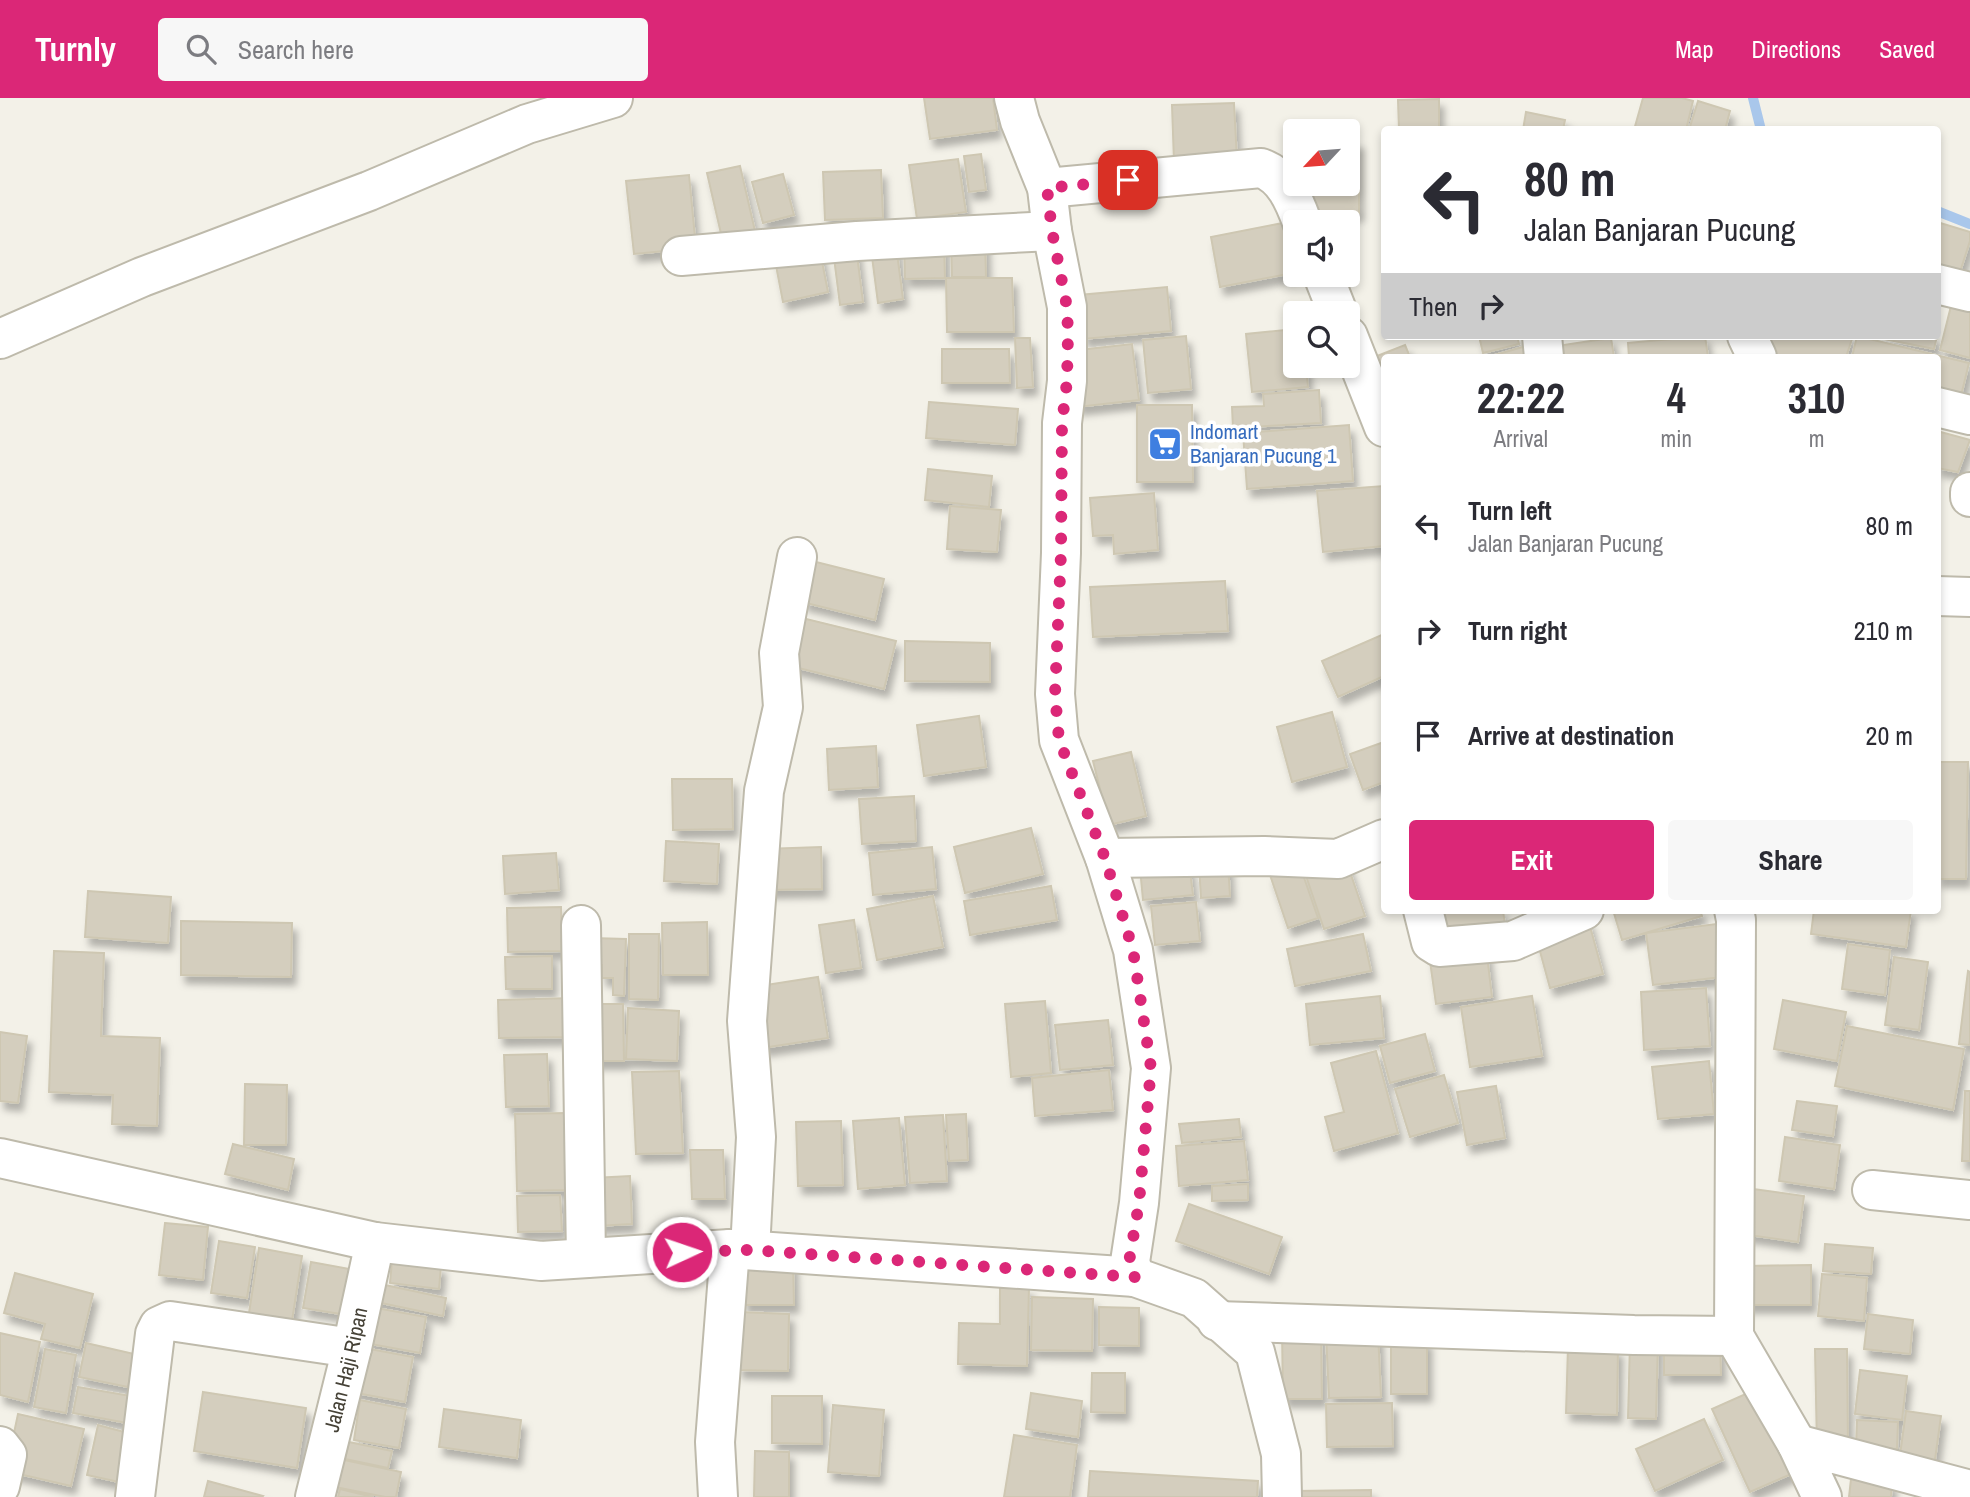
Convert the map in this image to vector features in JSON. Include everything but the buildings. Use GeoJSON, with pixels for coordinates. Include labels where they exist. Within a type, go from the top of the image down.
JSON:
{"type":"FeatureCollection","features":[{"type":"Feature","properties":{"kind":"street"},"geometry":{"type":"LineString","coordinates":[[0,339],[142,277],[369,191],[527,124],[613,98]]}},
{"type":"Feature","properties":{"kind":"street"},"geometry":{"type":"LineString","coordinates":[[1014,98],[1020,121],[1047,188],[1052,231],[1067,307],[1067,381],[1062,423],[1061,553],[1055,694],[1059,740],[1105,858],[1133,950],[1151,1068],[1139,1203],[1129,1262],[1135,1277]]}},
{"type":"Feature","properties":{"kind":"street"},"geometry":{"type":"LineString","coordinates":[[1047,188],[1261,168],[1275,173],[1283,182],[1296,210]]}},
{"type":"Feature","properties":{"kind":"street"},"geometry":{"type":"LineString","coordinates":[[681,256],[857,241],[1052,231]]}},
{"type":"Feature","properties":{"kind":"street"},"geometry":{"type":"LineString","coordinates":[[1941,285],[1970,292]]}},
{"type":"Feature","properties":{"kind":"street"},"geometry":{"type":"LineString","coordinates":[[1360,366],[1381,419]]}},
{"type":"Feature","properties":{"kind":"street"},"geometry":{"type":"LineString","coordinates":[[1941,408],[1970,415]]}},
{"type":"Feature","properties":{"kind":"street"},"geometry":{"type":"LineString","coordinates":[[718,1497],[715,1442],[756,1137],[748,1007],[764,791],[783,707],[779,653],[797,557]]}},
{"type":"Feature","properties":{"kind":"street"},"geometry":{"type":"LineString","coordinates":[[1941,596],[1970,597]]}},
{"type":"Feature","properties":{"kind":"street"},"geometry":{"type":"LineString","coordinates":[[1105,858],[1264,856],[1338,859],[1381,840]]}},
{"type":"Feature","properties":{"kind":"street"},"geometry":{"type":"LineString","coordinates":[[1424,914],[1431,942],[1439,947],[1513,941],[1575,914]]}},
{"type":"Feature","properties":{"kind":"street"},"geometry":{"type":"LineString","coordinates":[[1735,914],[1734,1336],[1797,1444],[1822,1497]]}},
{"type":"Feature","properties":{"kind":"street"},"geometry":{"type":"LineString","coordinates":[[580,925],[586,1258]]}},
{"type":"Feature","properties":{"kind":"street"},"geometry":{"type":"LineString","coordinates":[[0,1158],[375,1242],[541,1261],[740,1250],[1135,1277],[1194,1298],[1255,1352],[1281,1454],[1282,1497]]}},
{"type":"Feature","properties":{"kind":"street"},"geometry":{"type":"LineString","coordinates":[[1872,1190],[1970,1200]]}},
{"type":"Feature","properties":{"kind":"street","name":"Jalan Haji Ripan"},"geometry":{"type":"LineString","coordinates":[[315,1497],[375,1242]]}},
{"type":"Feature","properties":{"kind":"street"},"geometry":{"type":"LineString","coordinates":[[135,1497],[155,1334],[159,1326],[170,1321],[352,1348]]}},
{"type":"Feature","properties":{"kind":"street"},"geometry":{"type":"LineString","coordinates":[[1217,1321],[1734,1336]]}},
{"type":"Feature","properties":{"kind":"street"},"geometry":{"type":"LineString","coordinates":[[1797,1444],[1970,1490]]}},
{"type":"Feature","properties":{"kind":"street"},"geometry":{"type":"LineString","coordinates":[[0,1446],[6,1455],[0,1486]]}},
{"type":"Feature","properties":{"kind":"waterway"},"geometry":{"type":"LineString","coordinates":[[1753,98],[1760,126]]}},
{"type":"Feature","properties":{"kind":"waterway"},"geometry":{"type":"LineString","coordinates":[[1941,213],[1970,224]]}},
{"type":"Feature","properties":{"kind":"place","name":"Indomart Banjaran Pucung 1"},"geometry":{"type":"Point","coordinates":[1165,444]}},
{"type":"Feature","properties":{"kind":"route"},"geometry":{"type":"LineString","coordinates":[[682,1252],[750,1250],[1135,1277],[1129,1262],[1139,1203],[1151,1068],[1133,950],[1105,858],[1059,740],[1055,694],[1061,553],[1062,423],[1067,381],[1068,334],[1067,307],[1052,231],[1047,188],[1128,180]]}}]}
